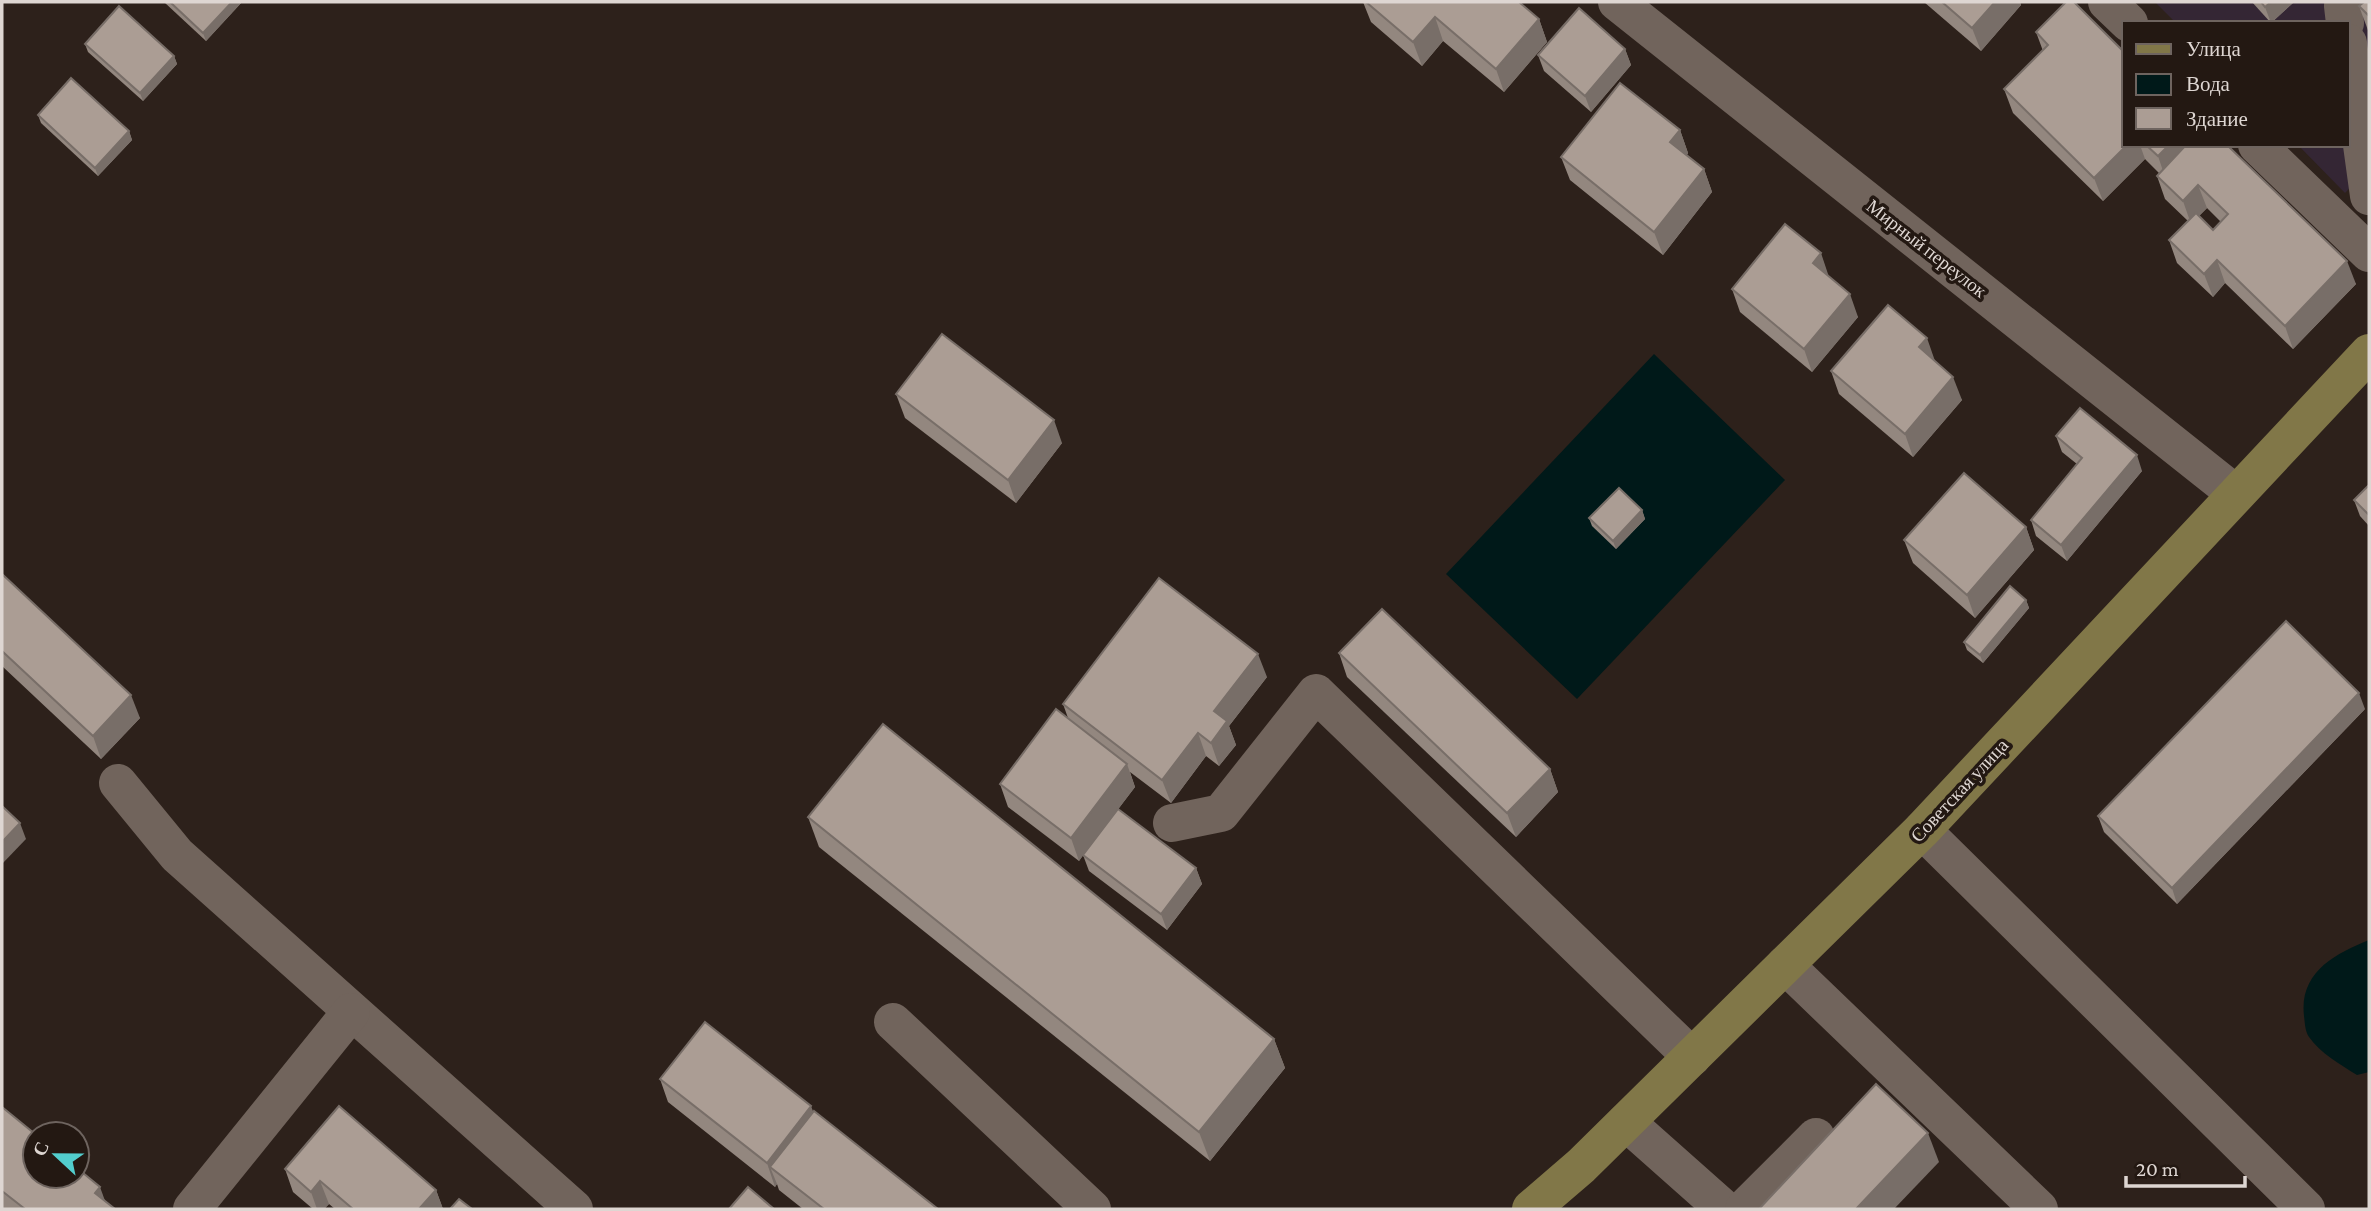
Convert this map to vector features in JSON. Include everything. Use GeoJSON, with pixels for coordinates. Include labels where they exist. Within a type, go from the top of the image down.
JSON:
{"type":"FeatureCollection","features":[{"type":"Feature","properties":{"kind":"main road","name":"Советская улица"},"geometry":{"type":"LineString","coordinates":[[1531,1209],[1581,1166],[1922,830],[2369,353]]}},
{"type":"Feature","properties":{"kind":"street","name":"Мирный переулок"},"geometry":{"type":"LineString","coordinates":[[1617,2],[2236,495]]}},
{"type":"Feature","properties":{"kind":"street"},"geometry":{"type":"LineString","coordinates":[[2107,2],[2127,21]]}},
{"type":"Feature","properties":{"kind":"street"},"geometry":{"type":"LineString","coordinates":[[2345,21],[2343,6],[2347,2]]}},
{"type":"Feature","properties":{"kind":"street"},"geometry":{"type":"LineString","coordinates":[[2350,57],[2369,195]]}},
{"type":"Feature","properties":{"kind":"street"},"geometry":{"type":"LineString","coordinates":[[2259,147],[2369,253]]}},
{"type":"Feature","properties":{"kind":"street"},"geometry":{"type":"LineString","coordinates":[[1172,823],[1221,813],[1316,694],[1692,1057]]}},
{"type":"Feature","properties":{"kind":"street"},"geometry":{"type":"LineString","coordinates":[[118,783],[177,855],[574,1209]]}},
{"type":"Feature","properties":{"kind":"street"},"geometry":{"type":"LineString","coordinates":[[1922,830],[2306,1209]]}},
{"type":"Feature","properties":{"kind":"street"},"geometry":{"type":"LineString","coordinates":[[1786,965],[2039,1209]]}},
{"type":"Feature","properties":{"kind":"street"},"geometry":{"type":"LineString","coordinates":[[192,1209],[351,1012]]}},
{"type":"Feature","properties":{"kind":"street"},"geometry":{"type":"LineString","coordinates":[[893,1022],[1092,1209]]}},
{"type":"Feature","properties":{"kind":"street"},"geometry":{"type":"LineString","coordinates":[[1626,1122],[1724,1209]]}},
{"type":"Feature","properties":{"kind":"street"},"geometry":{"type":"LineString","coordinates":[[1744,1209],[1816,1137]]}},
{"type":"Feature","properties":{"kind":"shaded area"},"geometry":{"type":"Polygon","coordinates":[[[2155,2],[2369,2],[2369,168],[2345,193],[2300,147],[2350,147],[2350,21],[2174,21],[2155,2]]]}},
{"type":"Feature","properties":{"kind":"water"},"geometry":{"type":"Polygon","coordinates":[[[1654,354],[1785,480],[1577,699],[1446,574],[1654,354]]]}},
{"type":"Feature","properties":{"kind":"water"},"geometry":{"type":"Polygon","coordinates":[[[2369,940],[2369,1072],[2357,1075],[2325,1053],[2309,1037],[2305,1025],[2304,1001],[2307,988],[2322,967],[2343,952],[2369,940]]]}},
{"type":"Feature","properties":{"kind":"building"},"geometry":{"type":"Polygon","coordinates":[[[170,2],[232,2],[203,33],[170,2]]]}},
{"type":"Feature","properties":{"kind":"building"},"geometry":{"type":"Polygon","coordinates":[[[1366,2],[1519,2],[1539,19],[1496,69],[1435,17],[1413,42],[1366,2]]]}},
{"type":"Feature","properties":{"kind":"building"},"geometry":{"type":"Polygon","coordinates":[[[1942,2],[1995,2],[1972,28],[1942,2]]]}},
{"type":"Feature","properties":{"kind":"building"},"geometry":{"type":"Polygon","coordinates":[[[2066,2],[2074,2],[2122,50],[2122,147],[2125,147],[2094,178],[2004,89],[2048,45],[2036,32],[2066,2]]]}},
{"type":"Feature","properties":{"kind":"building"},"geometry":{"type":"Polygon","coordinates":[[[2369,2],[2369,16],[2359,6],[2369,2]]]}},
{"type":"Feature","properties":{"kind":"building"},"geometry":{"type":"Polygon","coordinates":[[[119,6],[174,56],[140,93],[85,44],[119,6]]]}},
{"type":"Feature","properties":{"kind":"building"},"geometry":{"type":"Polygon","coordinates":[[[1579,8],[1625,49],[1585,96],[1538,55],[1579,8]]]}},
{"type":"Feature","properties":{"kind":"building"},"geometry":{"type":"Polygon","coordinates":[[[71,78],[129,131],[95,168],[38,115],[71,78]]]}},
{"type":"Feature","properties":{"kind":"building"},"geometry":{"type":"Polygon","coordinates":[[[1620,83],[1680,130],[1670,142],[1704,169],[1654,232],[1561,157],[1620,83]]]}},
{"type":"Feature","properties":{"kind":"building"},"geometry":{"type":"Polygon","coordinates":[[[2148,147],[2167,147],[2158,156],[2148,147]]]}},
{"type":"Feature","properties":{"kind":"building"},"geometry":{"type":"Polygon","coordinates":[[[2184,147],[2229,147],[2347,261],[2285,326],[2217,260],[2204,274],[2169,240],[2196,213],[2213,230],[2228,214],[2198,185],[2183,201],[2157,176],[2184,147]]]}},
{"type":"Feature","properties":{"kind":"building"},"geometry":{"type":"Polygon","coordinates":[[[1785,224],[1821,253],[1813,263],[1850,294],[1804,349],[1732,289],[1785,224]]]}},
{"type":"Feature","properties":{"kind":"building"},"geometry":{"type":"Polygon","coordinates":[[[1888,305],[1927,338],[1919,347],[1953,377],[1905,434],[1831,371],[1888,305]]]}},
{"type":"Feature","properties":{"kind":"building"},"geometry":{"type":"Polygon","coordinates":[[[942,334],[1054,420],[1008,480],[896,394],[942,334]]]}},
{"type":"Feature","properties":{"kind":"building"},"geometry":{"type":"Polygon","coordinates":[[[2080,408],[2137,455],[2061,545],[2031,520],[2082,458],[2056,436],[2080,408]]]}},
{"type":"Feature","properties":{"kind":"building"},"geometry":{"type":"Polygon","coordinates":[[[1964,473],[2026,527],[1967,595],[1904,540],[1964,473]]]}},
{"type":"Feature","properties":{"kind":"building"},"geometry":{"type":"Polygon","coordinates":[[[2369,485],[2369,515],[2354,500],[2369,485]]]}},
{"type":"Feature","properties":{"kind":"building"},"geometry":{"type":"Polygon","coordinates":[[[1619,488],[1642,510],[1613,541],[1589,518],[1619,488]]]}},
{"type":"Feature","properties":{"kind":"building"},"geometry":{"type":"Polygon","coordinates":[[[2,574],[131,695],[93,736],[2,651],[2,574]]]}},
{"type":"Feature","properties":{"kind":"building"},"geometry":{"type":"Polygon","coordinates":[[[1159,578],[1258,654],[1214,711],[1227,721],[1211,743],[1198,733],[1162,780],[1063,704],[1159,578]]]}},
{"type":"Feature","properties":{"kind":"building"},"geometry":{"type":"Polygon","coordinates":[[[2010,586],[2026,600],[1980,655],[1964,642],[2010,586]]]}},
{"type":"Feature","properties":{"kind":"building"},"geometry":{"type":"Polygon","coordinates":[[[1382,609],[1550,769],[1507,813],[1339,653],[1382,609]]]}},
{"type":"Feature","properties":{"kind":"building"},"geometry":{"type":"Polygon","coordinates":[[[2286,621],[2359,693],[2172,888],[2098,816],[2286,621]]]}},
{"type":"Feature","properties":{"kind":"building"},"geometry":{"type":"Polygon","coordinates":[[[1056,709],[1127,764],[1071,838],[1000,784],[1056,709]]]}},
{"type":"Feature","properties":{"kind":"building"},"geometry":{"type":"Polygon","coordinates":[[[883,724],[1274,1039],[1199,1132],[808,817],[883,724]]]}},
{"type":"Feature","properties":{"kind":"building"},"geometry":{"type":"Polygon","coordinates":[[[2,806],[20,823],[2,842],[2,806]]]}},
{"type":"Feature","properties":{"kind":"building"},"geometry":{"type":"Polygon","coordinates":[[[1118,809],[1196,868],[1161,914],[1083,855],[1118,809]]]}},
{"type":"Feature","properties":{"kind":"building"},"geometry":{"type":"Polygon","coordinates":[[[705,1022],[811,1106],[767,1163],[660,1079],[705,1022]]]}},
{"type":"Feature","properties":{"kind":"building"},"geometry":{"type":"Polygon","coordinates":[[[1876,1084],[1928,1133],[1856,1209],[1759,1209],[1876,1084]]]}},
{"type":"Feature","properties":{"kind":"building"},"geometry":{"type":"Polygon","coordinates":[[[339,1106],[436,1190],[419,1209],[353,1209],[320,1181],[311,1192],[285,1169],[339,1106]]]}},
{"type":"Feature","properties":{"kind":"building"},"geometry":{"type":"Polygon","coordinates":[[[2,1107],[21,1123],[21,1190],[91,1190],[91,1180],[100,1187],[95,1193],[115,1209],[25,1209],[2,1191],[2,1107]]]}},
{"type":"Feature","properties":{"kind":"building"},"geometry":{"type":"Polygon","coordinates":[[[814,1111],[938,1209],[824,1209],[770,1167],[814,1111]]]}},
{"type":"Feature","properties":{"kind":"building"},"geometry":{"type":"Polygon","coordinates":[[[748,1187],[774,1209],[729,1209],[748,1187]]]}},
{"type":"Feature","properties":{"kind":"building"},"geometry":{"type":"Polygon","coordinates":[[[459,1199],[472,1209],[450,1209],[459,1199]]]}}]}
